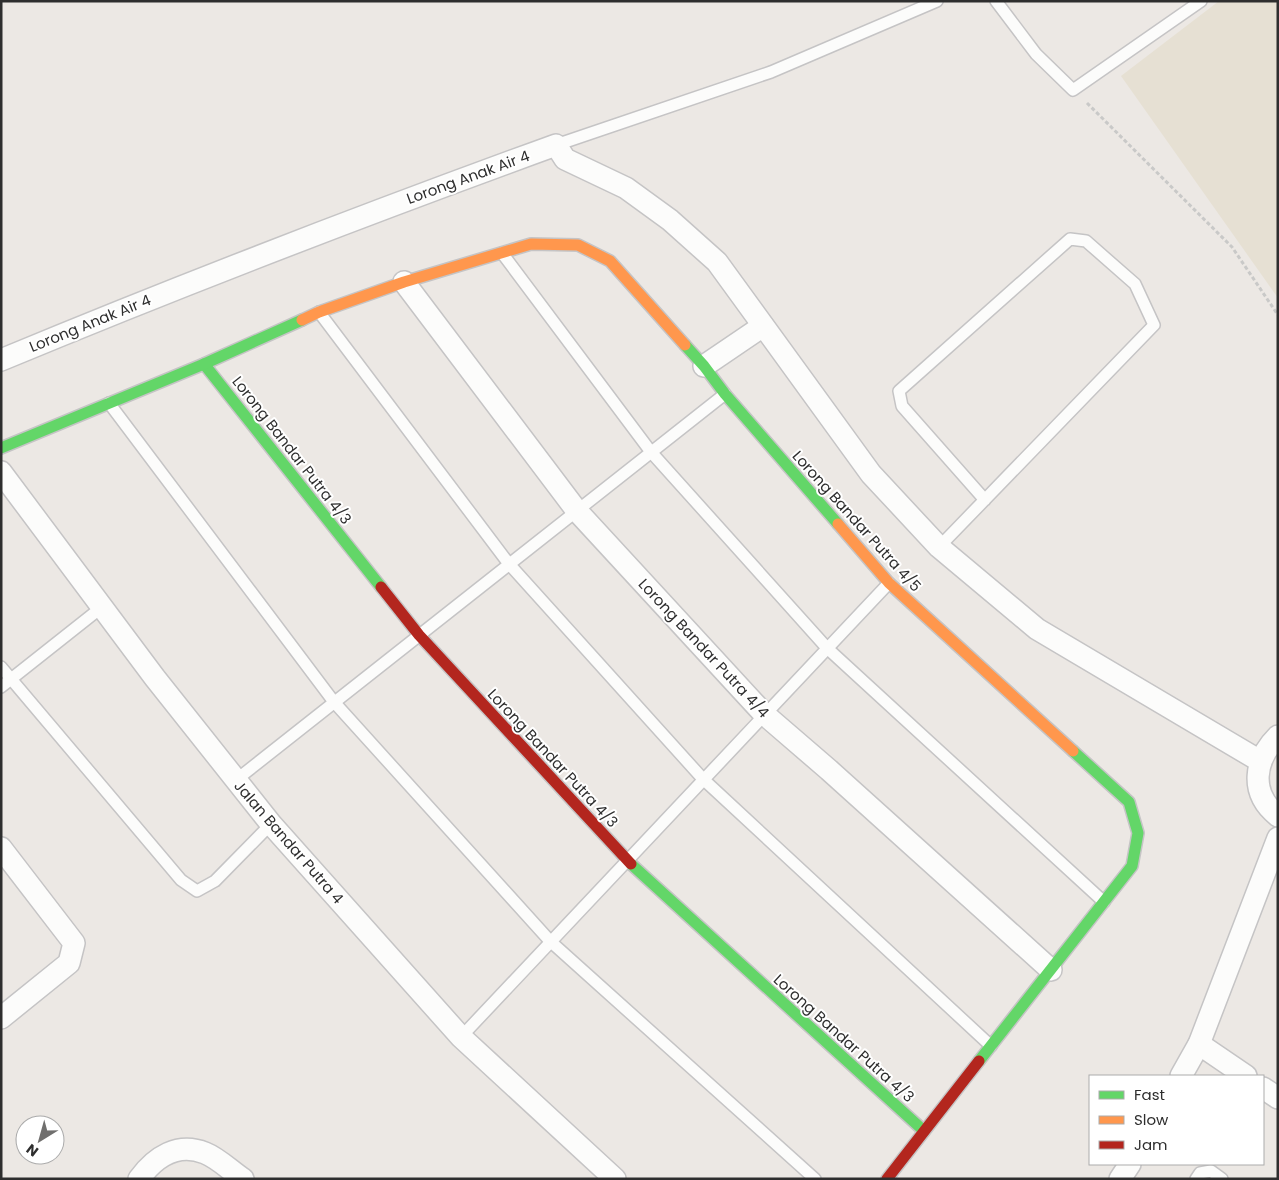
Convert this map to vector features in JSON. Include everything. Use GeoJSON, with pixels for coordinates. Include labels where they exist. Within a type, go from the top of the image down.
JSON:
{"type":"FeatureCollection","features":[{"type":"Feature","properties":{"kind":"street"},"geometry":{"type":"LineString","coordinates":[[556,145],[565,158],[626,188],[670,220],[717,262],[871,474],[939,547],[1037,629],[1137,690],[1260,761]]}},
{"type":"Feature","properties":{"kind":"street","name":"Lorong Anak Air 4"},"geometry":{"type":"LineString","coordinates":[[1,360],[144,301],[390,206],[556,145]]}},
{"type":"Feature","properties":{"kind":"street","name":"Lorong Bandar Putra 4/5"},"geometry":{"type":"LineString","coordinates":[[502,252],[531,244],[578,245],[610,261],[704,366],[725,394],[889,583],[1129,802],[1138,833],[1132,866],[1104,902]]}},
{"type":"Feature","properties":{"kind":"street"},"geometry":{"type":"LineString","coordinates":[[1,448],[204,364],[319,312],[404,282],[502,252]]}},
{"type":"Feature","properties":{"kind":"street","name":"Lorong Bandar Putra 4/4"},"geometry":{"type":"LineString","coordinates":[[404,282],[577,510],[764,714],[1051,970]]}},
{"type":"Feature","properties":{"kind":"street"},"geometry":{"type":"LineString","coordinates":[[704,366],[763,326]]}},
{"type":"Feature","properties":{"kind":"street","name":"Lorong Bandar Putra 4/3"},"geometry":{"type":"LineString","coordinates":[[204,364],[419,635],[627,860],[924,1131]]}},
{"type":"Feature","properties":{"kind":"street","name":"Jalan Bandar Putra 4"},"geometry":{"type":"LineString","coordinates":[[1,472],[155,678],[271,824],[460,1037],[615,1179]]}},
{"type":"Feature","properties":{"kind":"street"},"geometry":{"type":"LineString","coordinates":[[1278,736],[1267,747],[1260,761],[1258,778],[1261,795],[1270,810],[1278,816]]}},
{"type":"Feature","properties":{"kind":"street"},"geometry":{"type":"LineString","coordinates":[[1182,1075],[1199,1044],[1278,838]]}},
{"type":"Feature","properties":{"kind":"street"},"geometry":{"type":"LineString","coordinates":[[1,848],[74,943],[69,963],[2,1017]]}},
{"type":"Feature","properties":{"kind":"street"},"geometry":{"type":"LineString","coordinates":[[887,1179],[1104,902]]}},
{"type":"Feature","properties":{"kind":"street"},"geometry":{"type":"LineString","coordinates":[[1199,1044],[1245,1075]]}},
{"type":"Feature","properties":{"kind":"street"},"geometry":{"type":"LineString","coordinates":[[1264,1089],[1278,1098]]}},
{"type":"Feature","properties":{"kind":"street"},"geometry":{"type":"LineString","coordinates":[[144,1172],[168,1153],[188,1148],[206,1153],[244,1179]]}},
{"type":"Feature","properties":{"kind":"street"},"geometry":{"type":"LineString","coordinates":[[1120,1179],[1129,1165]]}},
{"type":"Feature","properties":{"kind":"lane","name":"Lorong Anak Air 4"},"geometry":{"type":"LineString","coordinates":[[556,145],[771,72],[937,1]]}},
{"type":"Feature","properties":{"kind":"lane"},"geometry":{"type":"LineString","coordinates":[[996,1],[1036,54],[1073,90],[1201,1]]}},
{"type":"Feature","properties":{"kind":"lane"},"geometry":{"type":"LineString","coordinates":[[939,547],[985,500],[1154,325],[1135,284],[1086,241],[1070,239],[900,391],[902,406],[985,500]]}},
{"type":"Feature","properties":{"kind":"lane"},"geometry":{"type":"LineString","coordinates":[[502,252],[651,452],[827,648],[1104,902]]}},
{"type":"Feature","properties":{"kind":"lane"},"geometry":{"type":"LineString","coordinates":[[319,312],[509,564],[703,779],[991,1046]]}},
{"type":"Feature","properties":{"kind":"lane"},"geometry":{"type":"LineString","coordinates":[[236,780],[725,394]]}},
{"type":"Feature","properties":{"kind":"lane"},"geometry":{"type":"LineString","coordinates":[[109,403],[334,702],[550,941],[815,1179]]}},
{"type":"Feature","properties":{"kind":"lane"},"geometry":{"type":"LineString","coordinates":[[460,1037],[889,583]]}},
{"type":"Feature","properties":{"kind":"lane"},"geometry":{"type":"LineString","coordinates":[[1,687],[102,607]]}},
{"type":"Feature","properties":{"kind":"lane"},"geometry":{"type":"LineString","coordinates":[[1,667],[181,880],[197,891],[215,881],[271,824]]}},
{"type":"Feature","properties":{"kind":"lane"},"geometry":{"type":"LineString","coordinates":[[1196,1179],[1200,1173],[1211,1171],[1222,1179]]}},
{"type":"Feature","properties":{"kind":"path"},"geometry":{"type":"LineString","coordinates":[[1073,90],[1232,247],[1278,315]]}},
{"type":"Feature","properties":{"kind":"shaded area"},"geometry":{"type":"Polygon","coordinates":[[[1219,1],[1278,1],[1278,298],[1121,76],[1219,1]]]}},
{"type":"Feature","properties":{"kind":"traffic: fast"},"geometry":{"type":"LineString","coordinates":[[1,448],[204,364],[302,320]]}},
{"type":"Feature","properties":{"kind":"traffic: fast"},"geometry":{"type":"LineString","coordinates":[[685,345],[838,524]]}},
{"type":"Feature","properties":{"kind":"traffic: fast"},"geometry":{"type":"LineString","coordinates":[[204,364],[381,587]]}},
{"type":"Feature","properties":{"kind":"traffic: fast"},"geometry":{"type":"LineString","coordinates":[[979,1061],[1132,866],[1138,833],[1129,802],[1073,751]]}},
{"type":"Feature","properties":{"kind":"traffic: fast"},"geometry":{"type":"LineString","coordinates":[[631,864],[924,1131]]}},
{"type":"Feature","properties":{"kind":"traffic: slow"},"geometry":{"type":"LineString","coordinates":[[302,320],[319,312],[404,282],[531,244],[578,245],[610,261],[685,345]]}},
{"type":"Feature","properties":{"kind":"traffic: slow"},"geometry":{"type":"LineString","coordinates":[[838,524],[889,583],[1073,751]]}},
{"type":"Feature","properties":{"kind":"traffic: jam"},"geometry":{"type":"LineString","coordinates":[[381,587],[419,635],[631,864]]}},
{"type":"Feature","properties":{"kind":"traffic: jam"},"geometry":{"type":"LineString","coordinates":[[887,1179],[979,1061]]}}]}
